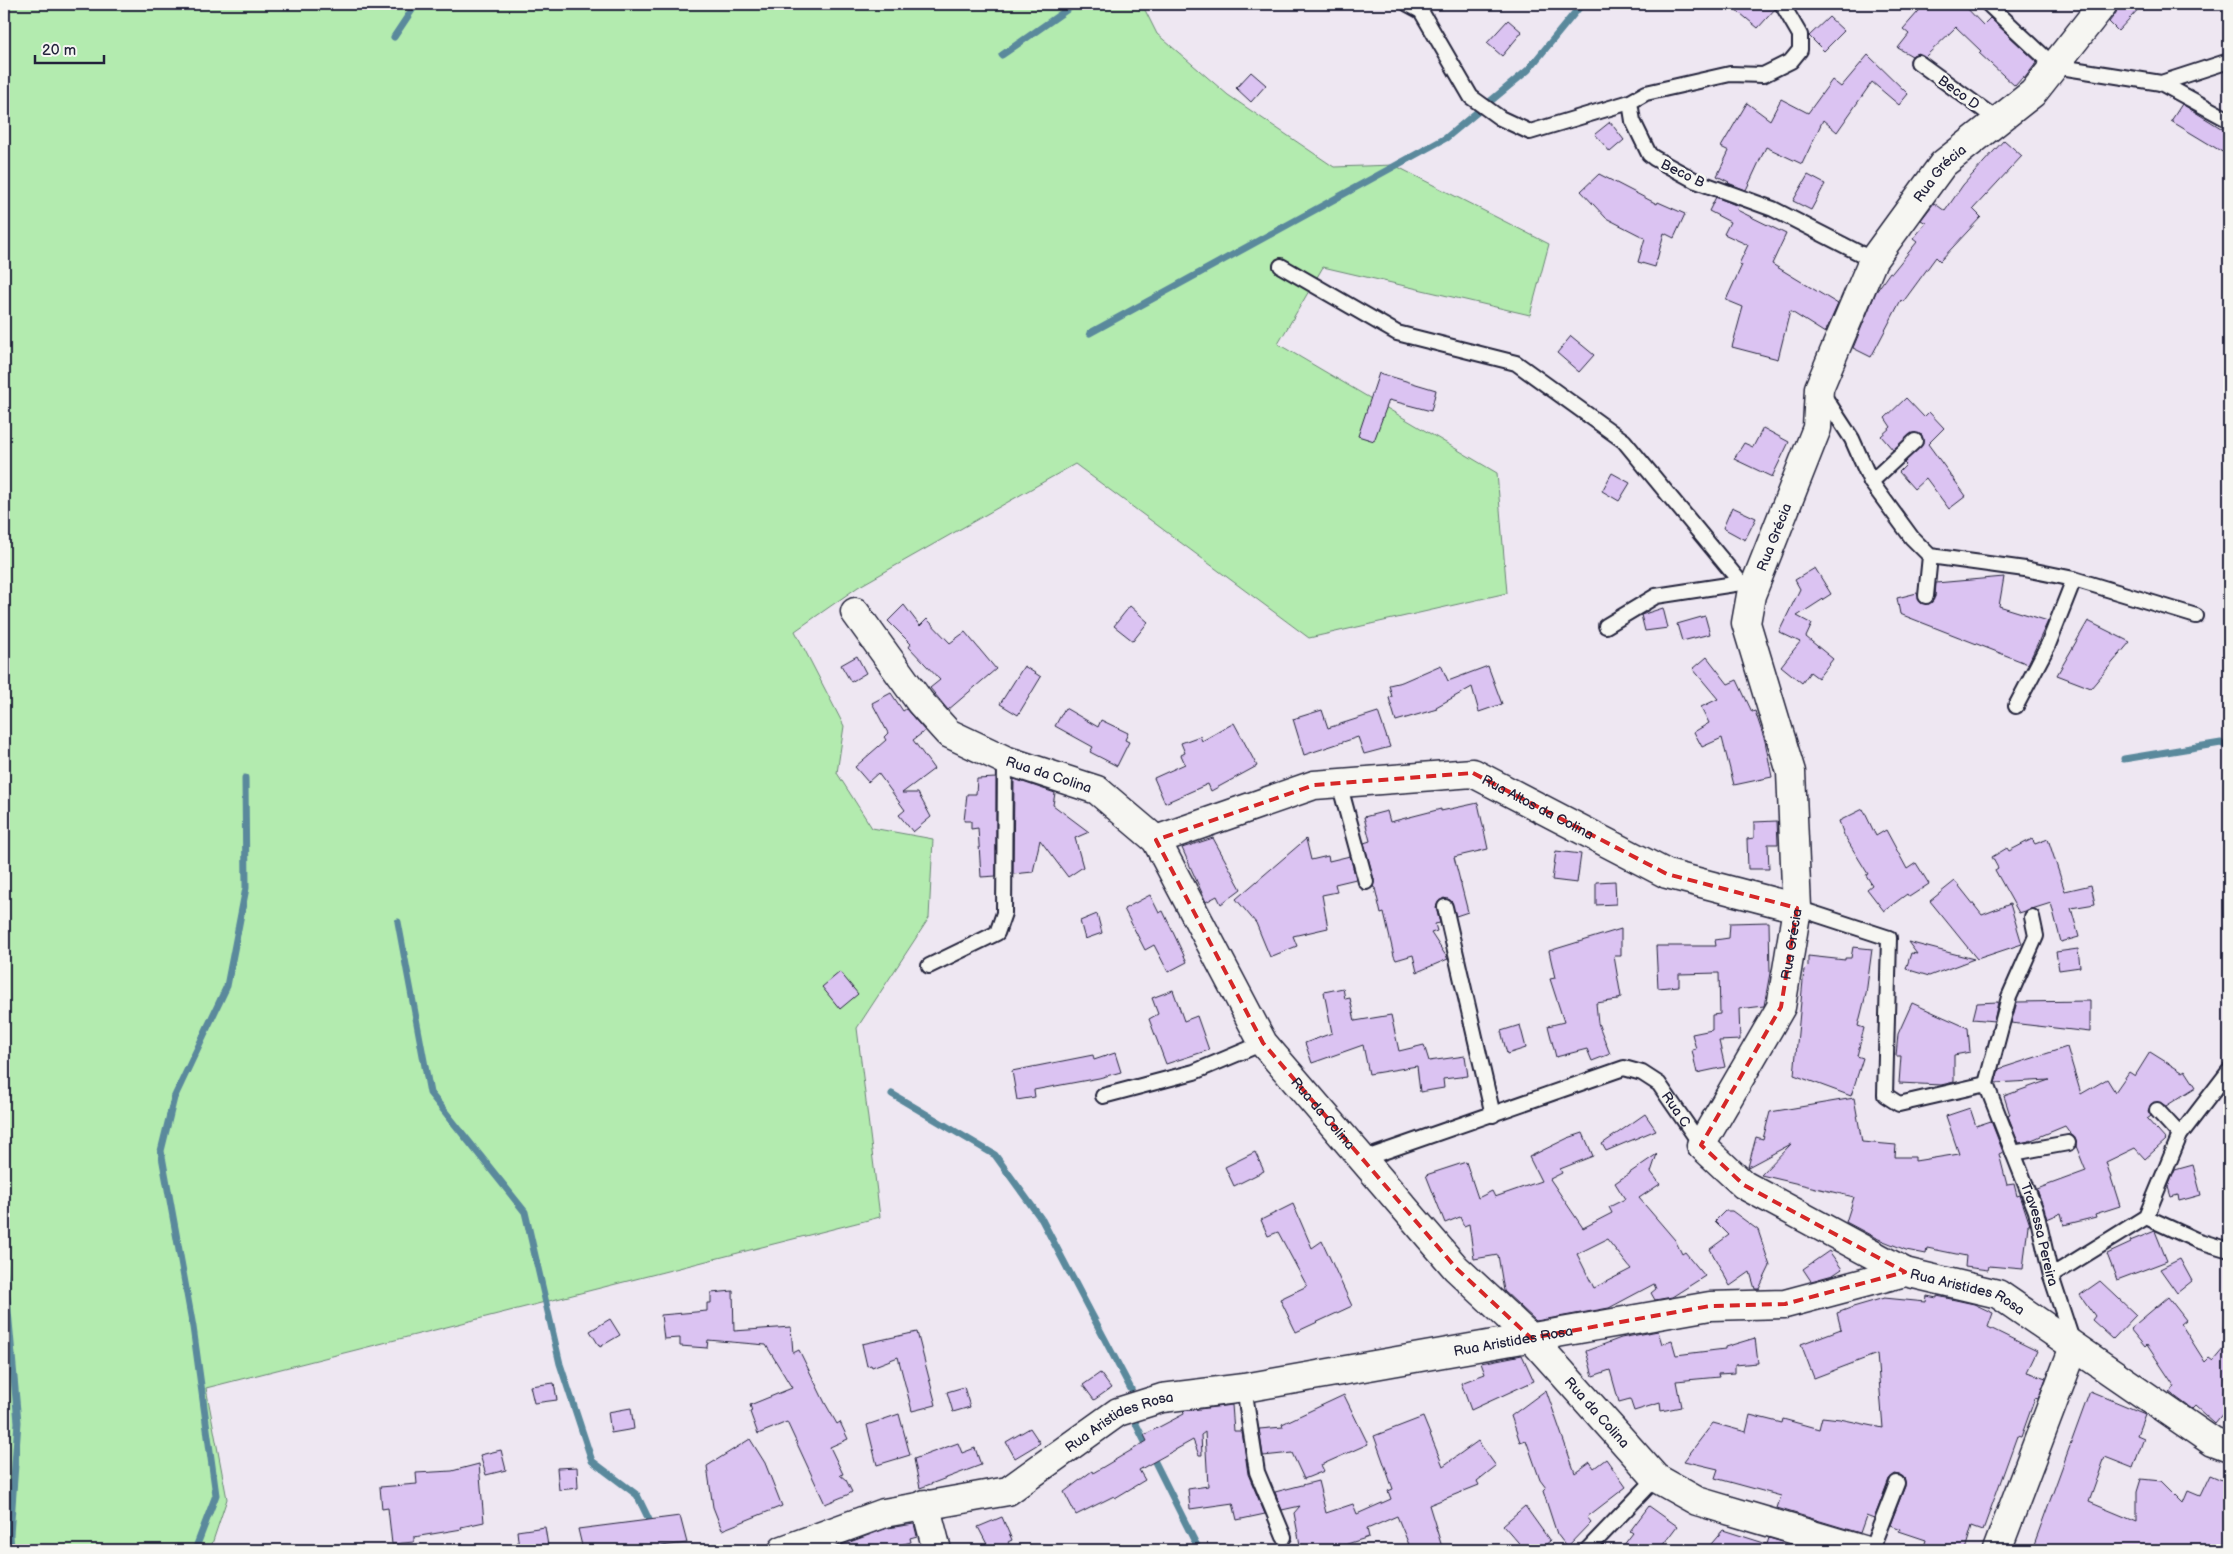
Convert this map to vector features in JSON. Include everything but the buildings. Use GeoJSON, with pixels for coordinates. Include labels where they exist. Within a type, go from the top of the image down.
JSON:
{"type":"FeatureCollection","features":[{"type":"Feature","properties":{"kind":"street","name":"Rua Grécia"},"geometry":{"type":"LineString","coordinates":[[1701,1145],[1781,1007],[1798,908],[1791,772],[1746,623],[1746,589],[1816,428],[1819,388],[1874,260],[1944,164],[2033,93],[2103,4]]}},
{"type":"Feature","properties":{"kind":"street","name":"Rua da Colina"},"geometry":{"type":"LineString","coordinates":[[855,612],[920,702],[948,733],[1005,760],[1097,790],[1156,840],[1263,1043],[1456,1268],[1531,1338],[1656,1478],[1697,1501],[1862,1550]]}},
{"type":"Feature","properties":{"kind":"street","name":"Rua Altos da Colina"},"geometry":{"type":"LineString","coordinates":[[1156,840],[1314,785],[1476,773],[1667,874],[1798,908]]}},
{"type":"Feature","properties":{"kind":"street","name":"Rua C"},"geometry":{"type":"LineString","coordinates":[[1701,1145],[1744,1185],[1905,1272]]}},
{"type":"Feature","properties":{"kind":"street","name":"Rua Aristides Rosa"},"geometry":{"type":"LineString","coordinates":[[782,1550],[884,1512],[1008,1491],[1118,1412],[1162,1398],[1244,1388],[1710,1306],[1785,1304],[1905,1272],[1998,1294],[2213,1442],[2229,1448]]}},
{"type":"Feature","properties":{"kind":"street"},"geometry":{"type":"LineString","coordinates":[[1997,1550],[2074,1347]]}},
{"type":"Feature","properties":{"kind":"street"},"geometry":{"type":"LineString","coordinates":[[925,1504],[936,1550]]}},
{"type":"Feature","properties":{"kind":"lane"},"geometry":{"type":"LineString","coordinates":[[1408,4],[1421,11],[1471,97],[1500,118],[1530,132],[1630,102],[1646,93],[1730,74],[1763,76],[1792,61],[1800,50],[1800,35],[1782,4]]}},
{"type":"Feature","properties":{"kind":"lane"},"geometry":{"type":"LineString","coordinates":[[1988,4],[2054,66],[2161,83],[2229,120]]}},
{"type":"Feature","properties":{"kind":"lane"},"geometry":{"type":"LineString","coordinates":[[2161,83],[2229,61]]}},
{"type":"Feature","properties":{"kind":"lane","name":"Beco D"},"geometry":{"type":"LineString","coordinates":[[1918,62],[1999,121]]}},
{"type":"Feature","properties":{"kind":"lane","name":"Beco B"},"geometry":{"type":"LineString","coordinates":[[1630,102],[1633,121],[1649,154],[1654,158],[1696,181],[1773,209],[1874,260]]}},
{"type":"Feature","properties":{"kind":"lane"},"geometry":{"type":"LineString","coordinates":[[1282,266],[1397,334],[1516,363],[1624,440],[1746,589]]}},
{"type":"Feature","properties":{"kind":"lane"},"geometry":{"type":"LineString","coordinates":[[1819,388],[1852,439],[1871,482],[1912,538],[1930,556],[2025,569],[2074,579],[2196,616]]}},
{"type":"Feature","properties":{"kind":"lane"},"geometry":{"type":"LineString","coordinates":[[1871,482],[1915,441]]}},
{"type":"Feature","properties":{"kind":"lane"},"geometry":{"type":"LineString","coordinates":[[1926,596],[1930,556]]}},
{"type":"Feature","properties":{"kind":"lane"},"geometry":{"type":"LineString","coordinates":[[2016,706],[2048,645],[2074,579]]}},
{"type":"Feature","properties":{"kind":"lane"},"geometry":{"type":"LineString","coordinates":[[1606,626],[1656,596],[1746,589]]}},
{"type":"Feature","properties":{"kind":"lane"},"geometry":{"type":"LineString","coordinates":[[929,966],[997,933],[1004,913],[1005,760]]}},
{"type":"Feature","properties":{"kind":"lane"},"geometry":{"type":"LineString","coordinates":[[1339,783],[1366,882]]}},
{"type":"Feature","properties":{"kind":"lane"},"geometry":{"type":"LineString","coordinates":[[1445,907],[1493,1116]]}},
{"type":"Feature","properties":{"kind":"lane"},"geometry":{"type":"LineString","coordinates":[[1798,908],[1889,938],[1885,1095],[1899,1104],[1986,1084],[2010,997],[2036,936],[2032,917]]}},
{"type":"Feature","properties":{"kind":"lane"},"geometry":{"type":"LineString","coordinates":[[1103,1096],[1194,1072],[1263,1043]]}},
{"type":"Feature","properties":{"kind":"lane","name":"Rua C"},"geometry":{"type":"LineString","coordinates":[[1363,1159],[1493,1116],[1624,1068],[1642,1073],[1659,1084],[1701,1145]]}},
{"type":"Feature","properties":{"kind":"lane"},"geometry":{"type":"LineString","coordinates":[[2050,1276],[2146,1217],[2180,1135],[2229,1072]]}},
{"type":"Feature","properties":{"kind":"lane","name":"Travessa Pereira"},"geometry":{"type":"LineString","coordinates":[[1986,1084],[2036,1211],[2050,1276],[2074,1347]]}},
{"type":"Feature","properties":{"kind":"lane"},"geometry":{"type":"LineString","coordinates":[[2157,1110],[2180,1135]]}},
{"type":"Feature","properties":{"kind":"lane"},"geometry":{"type":"LineString","coordinates":[[2014,1153],[2068,1142]]}},
{"type":"Feature","properties":{"kind":"lane"},"geometry":{"type":"LineString","coordinates":[[2146,1217],[2196,1240],[2229,1250]]}},
{"type":"Feature","properties":{"kind":"lane"},"geometry":{"type":"LineString","coordinates":[[1244,1388],[1257,1472],[1284,1537]]}},
{"type":"Feature","properties":{"kind":"lane"},"geometry":{"type":"LineString","coordinates":[[1587,1550],[1656,1478]]}},
{"type":"Feature","properties":{"kind":"lane"},"geometry":{"type":"LineString","coordinates":[[1871,1550],[1897,1483]]}},
{"type":"Feature","properties":{"kind":"highlighted area"},"geometry":{"type":"Polygon","coordinates":[[[1473,773],[1667,874],[1797,908],[1781,1007],[1701,1145],[1744,1185],[1905,1272],[1785,1304],[1710,1306],[1531,1338],[1456,1268],[1263,1043],[1156,840],[1314,785],[1473,773]]]}},
{"type":"Feature","properties":{"kind":"green space"},"geometry":{"type":"Polygon","coordinates":[[[4,4],[1142,4],[1157,34],[1228,95],[1334,167],[1394,165],[1549,244],[1530,315],[1323,267],[1278,344],[1497,473],[1507,593],[1309,638],[1075,464],[858,587],[795,631],[844,726],[837,773],[872,828],[933,839],[929,918],[857,1028],[880,1217],[206,1388],[227,1499],[210,1550],[4,1550],[4,4]]]}},
{"type":"Feature","properties":{"kind":"waterway"},"geometry":{"type":"LineString","coordinates":[[394,37],[416,4]]}},
{"type":"Feature","properties":{"kind":"waterway"},"geometry":{"type":"LineString","coordinates":[[1002,55],[1075,4]]}},
{"type":"Feature","properties":{"kind":"waterway"},"geometry":{"type":"LineString","coordinates":[[1090,333],[1446,138],[1528,70],[1582,4]]}},
{"type":"Feature","properties":{"kind":"waterway"},"geometry":{"type":"LineString","coordinates":[[2124,759],[2221,743],[2229,747]]}},
{"type":"Feature","properties":{"kind":"waterway"},"geometry":{"type":"LineString","coordinates":[[195,1550],[216,1495],[193,1327],[161,1151],[174,1098],[227,986],[246,888],[245,778]]}},
{"type":"Feature","properties":{"kind":"waterway"},"geometry":{"type":"LineString","coordinates":[[398,922],[430,1093],[525,1212],[560,1364],[592,1461],[637,1495],[653,1528]]}},
{"type":"Feature","properties":{"kind":"waterway"},"geometry":{"type":"LineString","coordinates":[[892,1094],[995,1155],[1042,1220],[1131,1389]]}},
{"type":"Feature","properties":{"kind":"waterway"},"geometry":{"type":"LineString","coordinates":[[4,1266],[18,1422],[10,1535],[11,1550]]}},
{"type":"Feature","properties":{"kind":"waterway"},"geometry":{"type":"LineString","coordinates":[[1133,1418],[1199,1550]]}},
{"type":"Feature","properties":{"kind":"waterway"},"geometry":{"type":"LineString","coordinates":[[657,1537],[664,1550]]}}]}
